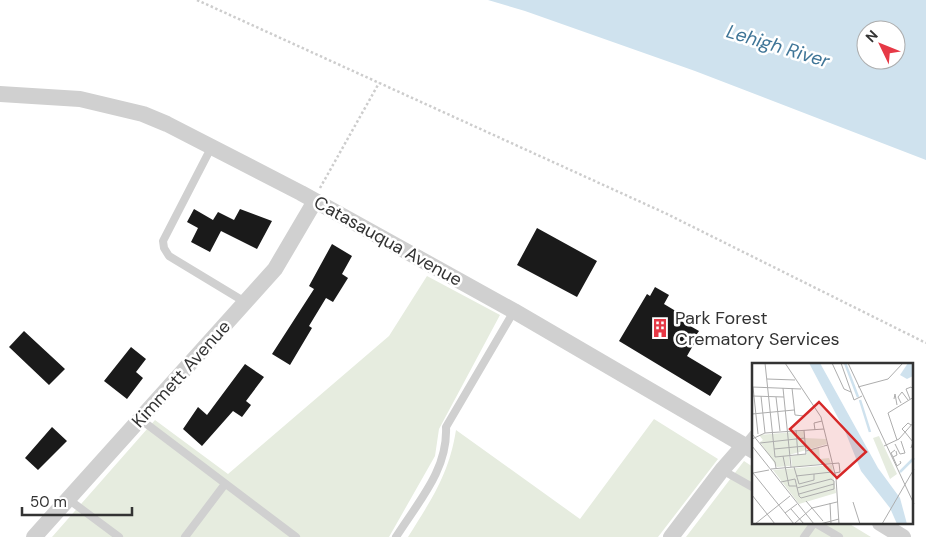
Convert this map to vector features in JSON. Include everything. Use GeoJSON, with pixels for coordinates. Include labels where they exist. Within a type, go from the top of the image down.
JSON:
{"type":"FeatureCollection","features":[{"type":"Feature","properties":{"kind":"street","name":"Catasauqua Avenue"},"geometry":{"type":"LineString","coordinates":[[0,94],[80,99],[106,104],[167,124],[315,201],[750,443]]}},
{"type":"Feature","properties":{"kind":"street","name":"Kimmett Avenue"},"geometry":{"type":"LineString","coordinates":[[34,537],[275,270],[315,201]]}},
{"type":"Feature","properties":{"kind":"street"},"geometry":{"type":"LineString","coordinates":[[671,537],[722,470],[750,443]]}},
{"type":"Feature","properties":{"kind":"street"},"geometry":{"type":"LineString","coordinates":[[882,524],[904,537]]}},
{"type":"Feature","properties":{"kind":"lane"},"geometry":{"type":"LineString","coordinates":[[212,146],[163,241],[164,248],[170,256],[245,302]]}},
{"type":"Feature","properties":{"kind":"lane"},"geometry":{"type":"LineString","coordinates":[[396,537],[441,465],[447,441],[446,427],[514,310]]}},
{"type":"Feature","properties":{"kind":"lane"},"geometry":{"type":"LineString","coordinates":[[140,419],[296,537]]}},
{"type":"Feature","properties":{"kind":"lane"},"geometry":{"type":"LineString","coordinates":[[722,470],[752,487]]}},
{"type":"Feature","properties":{"kind":"lane"},"geometry":{"type":"LineString","coordinates":[[185,537],[225,484]]}},
{"type":"Feature","properties":{"kind":"lane"},"geometry":{"type":"LineString","coordinates":[[68,499],[119,537]]}},
{"type":"Feature","properties":{"kind":"lane"},"geometry":{"type":"LineString","coordinates":[[804,537],[813,524]]}},
{"type":"Feature","properties":{"kind":"lane"},"geometry":{"type":"LineString","coordinates":[[816,524],[839,537]]}},
{"type":"Feature","properties":{"kind":"path"},"geometry":{"type":"LineString","coordinates":[[197,0],[664,213],[926,343]]}},
{"type":"Feature","properties":{"kind":"path"},"geometry":{"type":"LineString","coordinates":[[315,201],[379,83]]}},
{"type":"Feature","properties":{"kind":"shaded area"},"geometry":{"type":"Polygon","coordinates":[[[427,276],[500,315],[439,429],[435,456],[389,537],[52,537],[155,420],[228,474],[389,336],[427,276]]]}},
{"type":"Feature","properties":{"kind":"shaded area"},"geometry":{"type":"Polygon","coordinates":[[[654,419],[718,459],[658,537],[408,537],[444,474],[456,430],[580,519],[654,419]]]}},
{"type":"Feature","properties":{"kind":"shaded area"},"geometry":{"type":"Polygon","coordinates":[[[744,461],[752,466],[752,524],[850,524],[871,537],[686,537],[744,461]]]}},
{"type":"Feature","properties":{"kind":"water","name":"Lehigh River"},"geometry":{"type":"Polygon","coordinates":[[[488,0],[926,0],[926,160],[695,71],[525,11],[488,0]]]}},
{"type":"Feature","properties":{"kind":"building"},"geometry":{"type":"Polygon","coordinates":[[[194,209],[213,220],[218,212],[234,220],[240,209],[272,221],[257,249],[221,231],[210,252],[191,242],[198,228],[187,222],[194,209]]]}},
{"type":"Feature","properties":{"kind":"building"},"geometry":{"type":"Polygon","coordinates":[[[537,228],[597,261],[577,297],[517,265],[537,228]]]}},
{"type":"Feature","properties":{"kind":"building"},"geometry":{"type":"Polygon","coordinates":[[[332,244],[352,256],[342,274],[348,278],[333,302],[326,298],[309,326],[312,328],[290,365],[272,354],[314,289],[309,286],[332,244]]]}},
{"type":"Feature","properties":{"kind":"building","name":"Park Forest Crematory Services"},"geometry":{"type":"Polygon","coordinates":[[[655,287],[669,295],[664,304],[679,313],[676,318],[699,331],[697,334],[699,335],[687,356],[722,377],[710,396],[619,341],[647,294],[650,296],[655,287]]]}},
{"type":"Feature","properties":{"kind":"building"},"geometry":{"type":"Polygon","coordinates":[[[24,331],[65,369],[49,385],[9,347],[24,331]]]}},
{"type":"Feature","properties":{"kind":"building"},"geometry":{"type":"Polygon","coordinates":[[[131,347],[146,359],[136,372],[143,378],[127,399],[104,381],[131,347]]]}},
{"type":"Feature","properties":{"kind":"building"},"geometry":{"type":"Polygon","coordinates":[[[245,364],[264,377],[246,401],[251,405],[242,417],[233,411],[202,446],[183,429],[198,407],[207,415],[245,364]]]}},
{"type":"Feature","properties":{"kind":"building"},"geometry":{"type":"Polygon","coordinates":[[[52,427],[67,441],[38,470],[25,458],[52,427]]]}},
{"type":"Feature","properties":{"kind":"place","name":"Park Forest Crematory Services"},"geometry":{"type":"Point","coordinates":[660,328]}}]}
